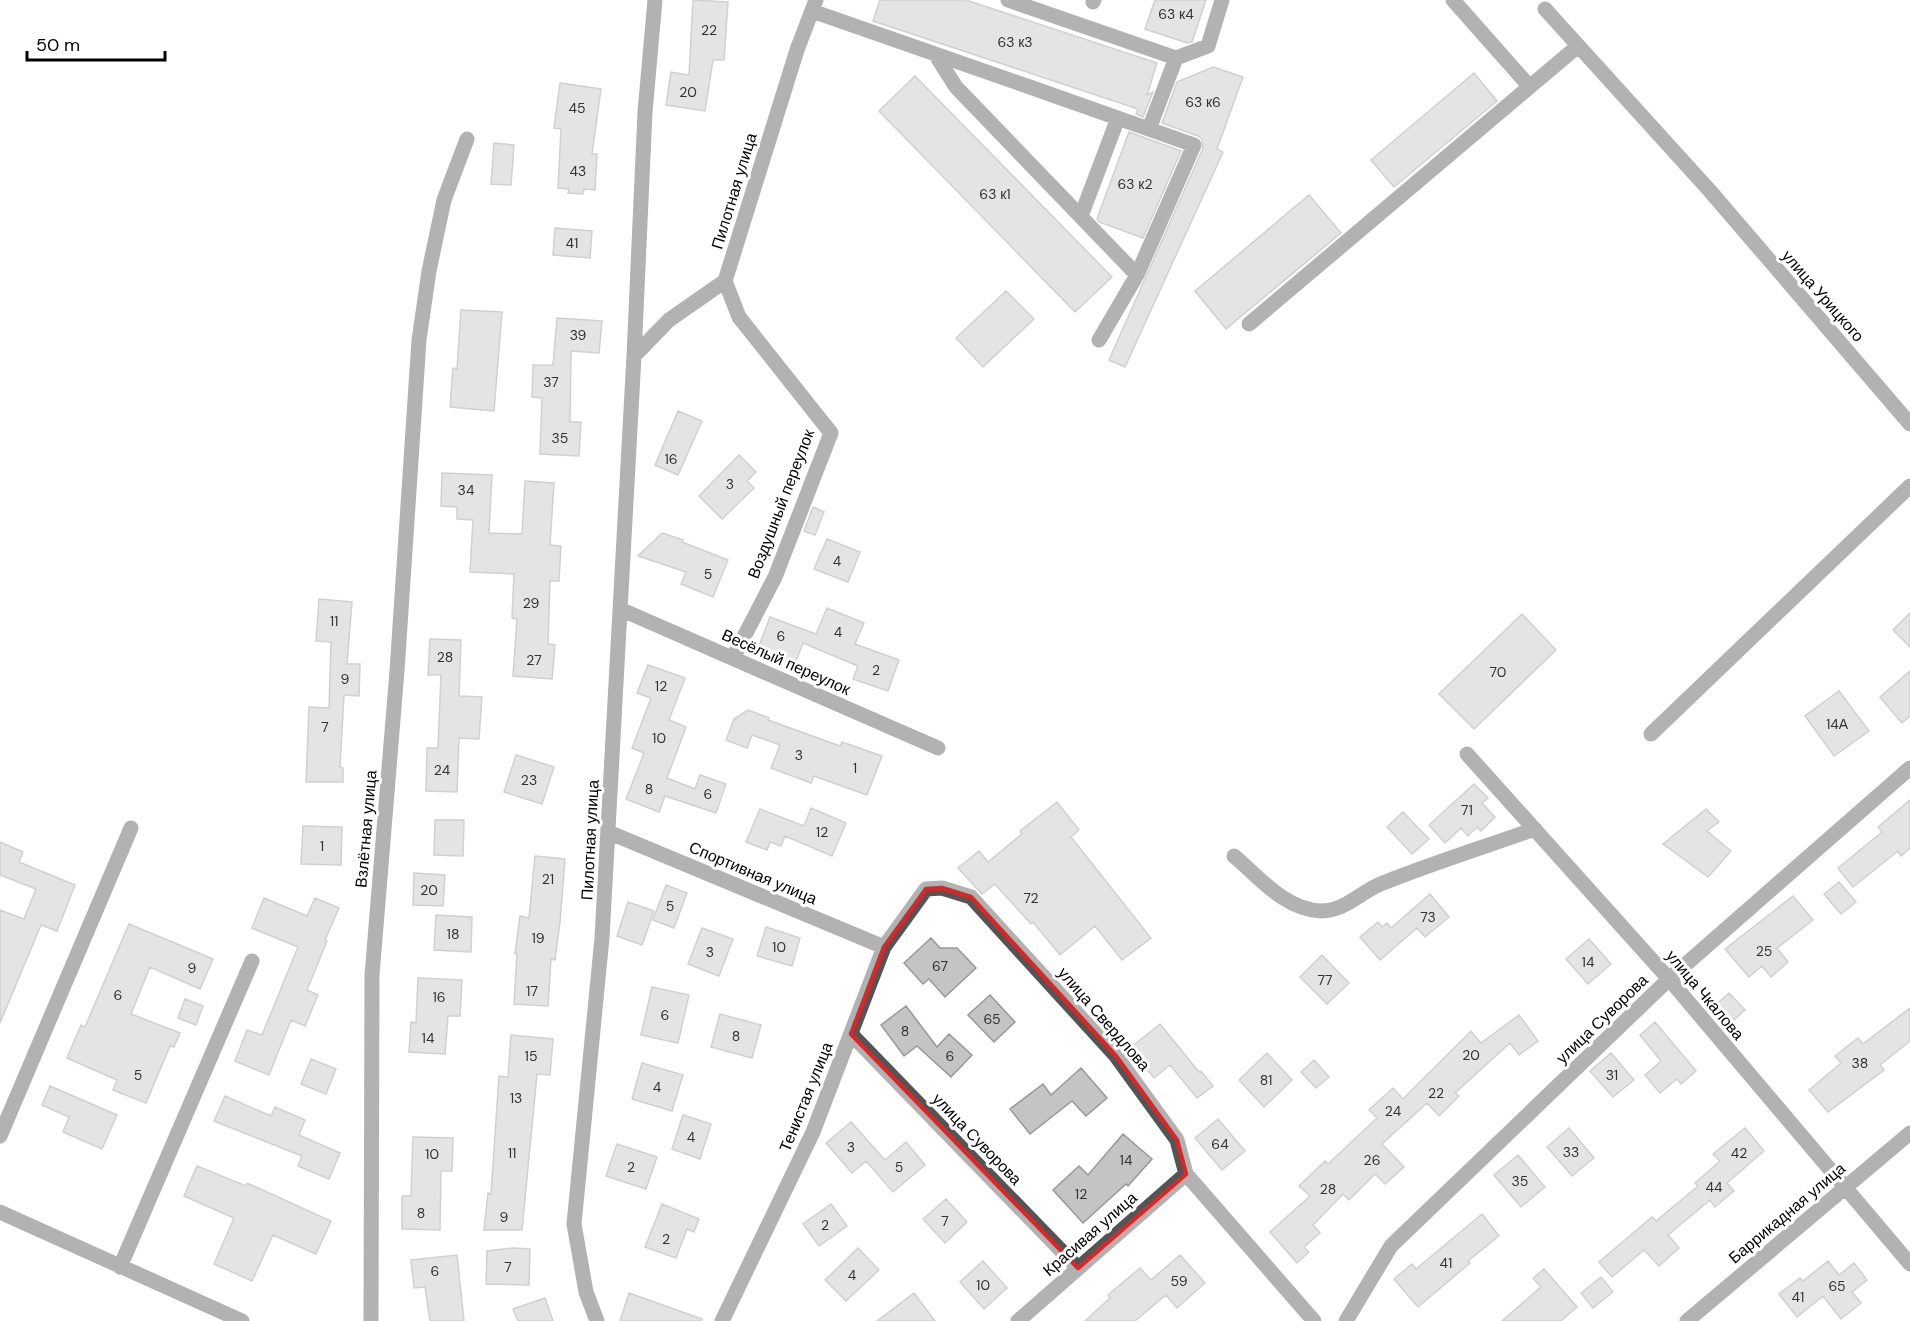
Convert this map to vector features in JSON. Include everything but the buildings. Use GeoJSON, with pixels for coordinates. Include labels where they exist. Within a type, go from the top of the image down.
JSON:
{"type":"FeatureCollection","features":[{"type":"Feature","properties":{"kind":"street","name":"Пилотная улица"},"geometry":{"type":"LineString","coordinates":[[597,1321],[586,1292],[574,1224],[602,938],[645,112],[655,0]]}},
{"type":"Feature","properties":{"kind":"street"},"geometry":{"type":"LineString","coordinates":[[1008,0],[1176,58],[1208,46],[1222,0]]}},
{"type":"Feature","properties":{"kind":"street"},"geometry":{"type":"LineString","coordinates":[[1453,0],[1530,87]]}},
{"type":"Feature","properties":{"kind":"street","name":"Пилотная улица"},"geometry":{"type":"LineString","coordinates":[[725,281],[797,50],[814,5]]}},
{"type":"Feature","properties":{"kind":"street"},"geometry":{"type":"LineString","coordinates":[[814,5],[935,54],[1194,145],[1137,275],[1099,339]]}},
{"type":"Feature","properties":{"kind":"street","name":"улица Урицкого"},"geometry":{"type":"LineString","coordinates":[[1545,9],[1710,191],[1910,424]]}},
{"type":"Feature","properties":{"kind":"street"},"geometry":{"type":"LineString","coordinates":[[1249,324],[1578,46]]}},
{"type":"Feature","properties":{"kind":"street"},"geometry":{"type":"LineString","coordinates":[[935,54],[956,87],[1137,275]]}},
{"type":"Feature","properties":{"kind":"street"},"geometry":{"type":"LineString","coordinates":[[1149,129],[1176,58]]}},
{"type":"Feature","properties":{"kind":"street"},"geometry":{"type":"LineString","coordinates":[[1082,216],[1118,118]]}},
{"type":"Feature","properties":{"kind":"street","name":"Взлётная улица"},"geometry":{"type":"LineString","coordinates":[[371,1321],[372,975],[397,671],[419,340],[429,271],[444,200],[467,139]]}},
{"type":"Feature","properties":{"kind":"street"},"geometry":{"type":"LineString","coordinates":[[634,356],[669,320],[725,281]]}},
{"type":"Feature","properties":{"kind":"street","name":"Воздушный переулок"},"geometry":{"type":"LineString","coordinates":[[725,281],[739,317],[831,433],[775,577],[733,658]]}},
{"type":"Feature","properties":{"kind":"street"},"geometry":{"type":"LineString","coordinates":[[1651,734],[1910,486]]}},
{"type":"Feature","properties":{"kind":"street","name":"Весёлый переулок"},"geometry":{"type":"LineString","coordinates":[[620,609],[938,748]]}},
{"type":"Feature","properties":{"kind":"street","name":"улица Чкалова"},"geometry":{"type":"LineString","coordinates":[[1467,754],[1670,979],[1910,1264]]}},
{"type":"Feature","properties":{"kind":"street","name":"улица Суворова"},"geometry":{"type":"LineString","coordinates":[[1346,1321],[1391,1246],[1670,979],[1910,768]]}},
{"type":"Feature","properties":{"kind":"street"},"geometry":{"type":"LineString","coordinates":[[0,1136],[131,828]]}},
{"type":"Feature","properties":{"kind":"street"},"geometry":{"type":"LineString","coordinates":[[1234,856],[1279,896],[1299,906],[1321,911],[1343,907],[1380,884],[1535,829]]}},
{"type":"Feature","properties":{"kind":"street","name":"Спортивная улица"},"geometry":{"type":"LineString","coordinates":[[608,832],[884,947]]}},
{"type":"Feature","properties":{"kind":"street","name":"улица Свердлова"},"geometry":{"type":"LineString","coordinates":[[926,889],[942,888],[971,897],[1108,1047],[1177,1140],[1186,1174],[1314,1321]]}},
{"type":"Feature","properties":{"kind":"street","name":"Тенистая улица"},"geometry":{"type":"LineString","coordinates":[[722,1321],[813,1132],[884,947],[926,889]]}},
{"type":"Feature","properties":{"kind":"street"},"geometry":{"type":"LineString","coordinates":[[120,1267],[252,961]]}},
{"type":"Feature","properties":{"kind":"street","name":"улица Суворова"},"geometry":{"type":"LineString","coordinates":[[850,1035],[1078,1268]]}},
{"type":"Feature","properties":{"kind":"street","name":"Баррикадная улица"},"geometry":{"type":"LineString","coordinates":[[1687,1321],[1910,1133]]}},
{"type":"Feature","properties":{"kind":"street","name":"Красивая улица"},"geometry":{"type":"LineString","coordinates":[[1018,1321],[1186,1174]]}},
{"type":"Feature","properties":{"kind":"street"},"geometry":{"type":"LineString","coordinates":[[0,1212],[242,1321]]}},
{"type":"Feature","properties":{"kind":"highlighted area"},"geometry":{"type":"Polygon","coordinates":[[[942,888],[971,897],[1116,1056],[1177,1140],[1186,1174],[1078,1268],[851,1034],[884,947],[926,889],[942,888]]]}}]}
